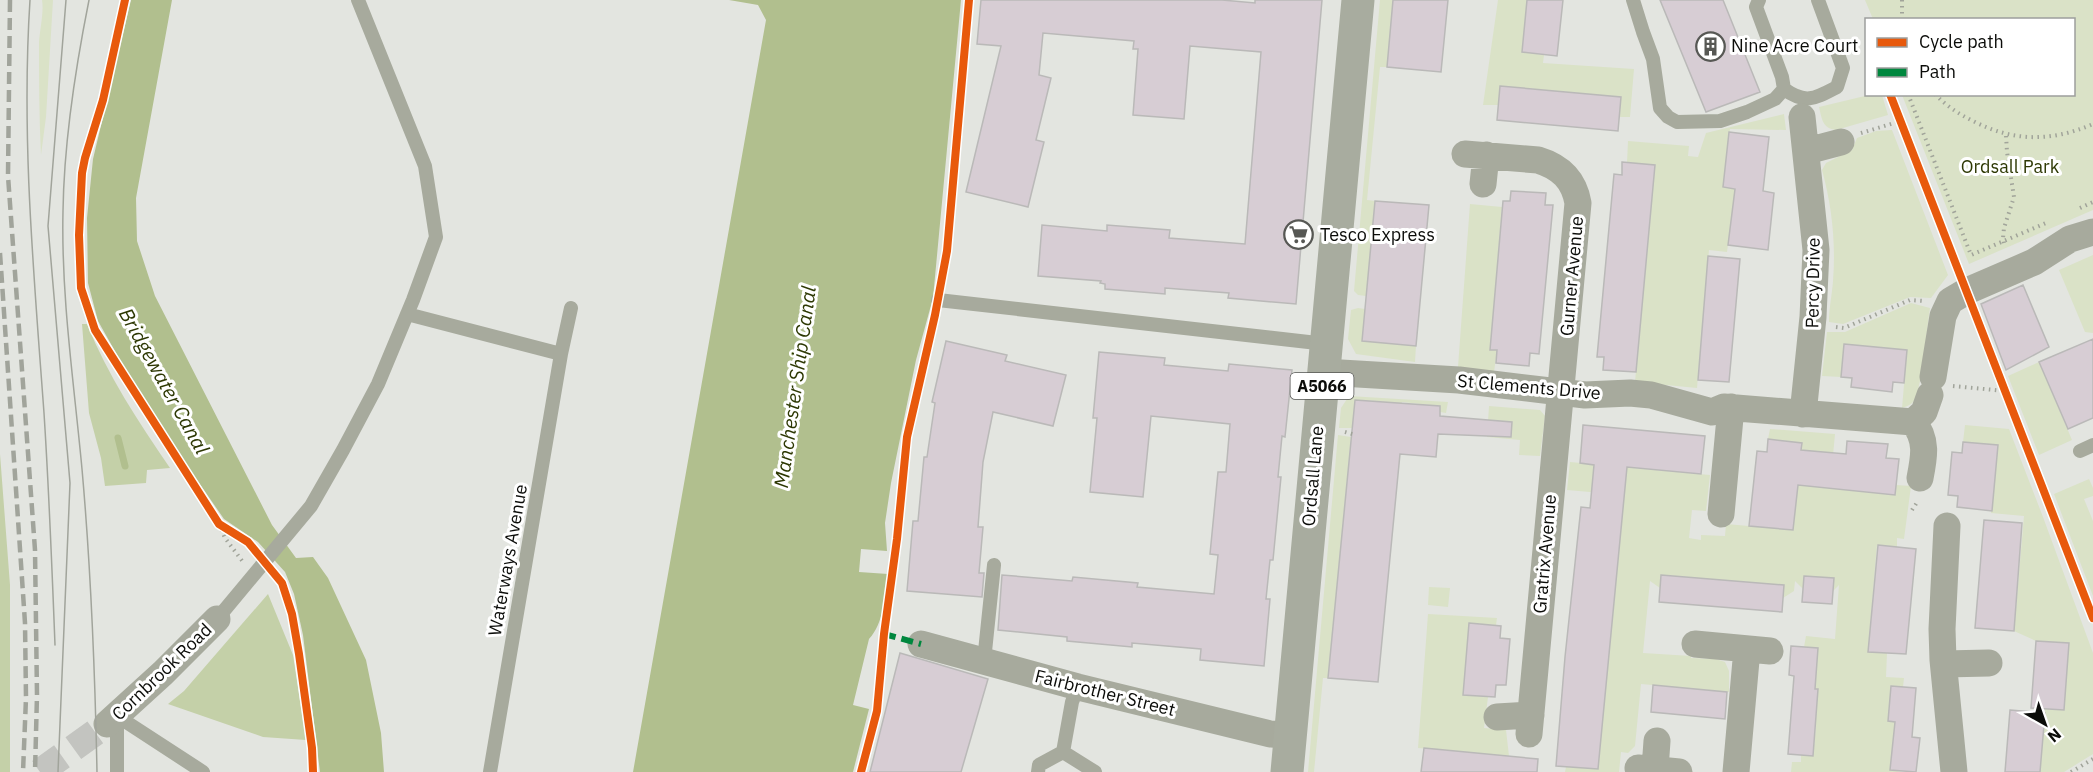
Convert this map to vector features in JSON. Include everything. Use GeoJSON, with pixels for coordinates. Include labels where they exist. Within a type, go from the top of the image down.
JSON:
{"type":"FeatureCollection","features":[{"type":"Feature","properties":{"kind":"main road","name":"Ordsall Lane"},"geometry":{"type":"LineString","coordinates":[[1287,772],[1358,0]]}},
{"type":"Feature","properties":{"kind":"street","name":"Percy Drive"},"geometry":{"type":"LineString","coordinates":[[1802,117],[1816,250],[1814,317],[1803,414]]}},
{"type":"Feature","properties":{"kind":"street"},"geometry":{"type":"LineString","coordinates":[[1807,151],[1846,139]]}},
{"type":"Feature","properties":{"kind":"street","name":"Gurner Avenue"},"geometry":{"type":"LineString","coordinates":[[1483,184],[1475,154],[1550,163],[1568,177],[1577,194],[1578,213],[1561,393]]}},
{"type":"Feature","properties":{"kind":"street"},"geometry":{"type":"LineString","coordinates":[[1920,478],[1924,448],[1920,430],[1913,422],[1924,412],[1937,386],[1948,348],[1943,316],[1947,304],[1956,297],[2034,262],[2070,239],[2093,232]]}},
{"type":"Feature","properties":{"kind":"street","name":"St Clements Drive"},"geometry":{"type":"LineString","coordinates":[[1325,358],[1459,380],[1561,393],[1651,395],[1703,411],[1713,412],[1724,407],[1731,407],[1913,422]]}},
{"type":"Feature","properties":{"kind":"street","name":"Gratrix Avenue"},"geometry":{"type":"LineString","coordinates":[[1497,717],[1530,724],[1561,393]]}},
{"type":"Feature","properties":{"kind":"street"},"geometry":{"type":"LineString","coordinates":[[1721,514],[1731,407]]}},
{"type":"Feature","properties":{"kind":"street"},"geometry":{"type":"LineString","coordinates":[[1947,526],[1942,629],[1954,772]]}},
{"type":"Feature","properties":{"kind":"street","name":"Cornbrook Road"},"geometry":{"type":"LineString","coordinates":[[112,720],[225,609]]}},
{"type":"Feature","properties":{"kind":"street","name":"Fairbrother Street"},"geometry":{"type":"LineString","coordinates":[[921,644],[1078,687],[1270,734],[1290,735]]}},
{"type":"Feature","properties":{"kind":"street"},"geometry":{"type":"LineString","coordinates":[[1695,644],[1758,650],[1736,772]]}},
{"type":"Feature","properties":{"kind":"street"},"geometry":{"type":"LineString","coordinates":[[1944,664],[1989,663]]}},
{"type":"Feature","properties":{"kind":"street"},"geometry":{"type":"LineString","coordinates":[[1657,741],[1657,770]]}},
{"type":"Feature","properties":{"kind":"lane"},"geometry":{"type":"LineString","coordinates":[[225,609],[311,506],[378,384],[436,237],[425,166],[358,0]]}},
{"type":"Feature","properties":{"kind":"lane"},"geometry":{"type":"LineString","coordinates":[[1633,0],[1653,59],[1660,108],[1668,117],[1677,122],[1720,121],[1775,99],[1784,89]]}},
{"type":"Feature","properties":{"kind":"lane"},"geometry":{"type":"LineString","coordinates":[[1759,0],[1756,7],[1782,77],[1784,89],[1795,97],[1813,100],[1838,87],[1843,68],[1818,0]]}},
{"type":"Feature","properties":{"kind":"lane"},"geometry":{"type":"LineString","coordinates":[[938,300],[1325,358]]}},
{"type":"Feature","properties":{"kind":"lane","name":"Waterways Avenue"},"geometry":{"type":"LineString","coordinates":[[490,772],[561,354],[571,308]]}},
{"type":"Feature","properties":{"kind":"lane"},"geometry":{"type":"LineString","coordinates":[[407,314],[561,354]]}},
{"type":"Feature","properties":{"kind":"lane"},"geometry":{"type":"LineString","coordinates":[[2079,451],[2093,445]]}},
{"type":"Feature","properties":{"kind":"lane"},"geometry":{"type":"LineString","coordinates":[[984,661],[994,565]]}},
{"type":"Feature","properties":{"kind":"lane"},"geometry":{"type":"LineString","coordinates":[[1063,752],[1072,702],[1078,687]]}},
{"type":"Feature","properties":{"kind":"lane"},"geometry":{"type":"LineString","coordinates":[[112,720],[117,772]]}},
{"type":"Feature","properties":{"kind":"lane"},"geometry":{"type":"LineString","coordinates":[[112,720],[203,772]]}},
{"type":"Feature","properties":{"kind":"lane"},"geometry":{"type":"LineString","coordinates":[[1038,772],[1039,765],[1063,752]]}},
{"type":"Feature","properties":{"kind":"lane"},"geometry":{"type":"LineString","coordinates":[[1063,752],[1095,772]]}},
{"type":"Feature","properties":{"kind":"path"},"geometry":{"type":"LineString","coordinates":[[1902,0],[1902,18]]}},
{"type":"Feature","properties":{"kind":"path"},"geometry":{"type":"LineString","coordinates":[[1909,96],[1971,255],[2050,221]]}},
{"type":"Feature","properties":{"kind":"path"},"geometry":{"type":"LineString","coordinates":[[1937,96],[1954,111],[2006,135],[2045,137],[2075,132],[2093,124]]}},
{"type":"Feature","properties":{"kind":"path"},"geometry":{"type":"LineString","coordinates":[[1897,112],[1905,132]]}},
{"type":"Feature","properties":{"kind":"path"},"geometry":{"type":"LineString","coordinates":[[1846,139],[1901,121]]}},
{"type":"Feature","properties":{"kind":"path"},"geometry":{"type":"LineString","coordinates":[[2006,135],[2014,197],[2004,228],[2006,249]]}},
{"type":"Feature","properties":{"kind":"path"},"geometry":{"type":"LineString","coordinates":[[2072,212],[2093,202]]}},
{"type":"Feature","properties":{"kind":"path"},"geometry":{"type":"LineString","coordinates":[[1828,327],[1844,328],[1910,300],[1930,302]]}},
{"type":"Feature","properties":{"kind":"path"},"geometry":{"type":"LineString","coordinates":[[2001,381],[2009,402]]}},
{"type":"Feature","properties":{"kind":"path"},"geometry":{"type":"LineString","coordinates":[[1937,386],[2005,391]]}},
{"type":"Feature","properties":{"kind":"path"},"geometry":{"type":"LineString","coordinates":[[1345,432],[1356,435]]}},
{"type":"Feature","properties":{"kind":"path"},"geometry":{"type":"LineString","coordinates":[[213,515],[240,560]]}},
{"type":"Feature","properties":{"kind":"path"},"geometry":{"type":"LineString","coordinates":[[219,524],[229,530]]}},
{"type":"Feature","properties":{"kind":"path"},"geometry":{"type":"LineString","coordinates":[[2071,772],[2093,759]]}},
{"type":"Feature","properties":{"kind":"green space"},"geometry":{"type":"Polygon","coordinates":[[[42,0],[53,0],[46,117],[41,155],[39,42],[42,0]]]}},
{"type":"Feature","properties":{"kind":"green space"},"geometry":{"type":"Polygon","coordinates":[[[1380,0],[1393,0],[1387,67],[1380,67],[1367,200],[1375,201],[1366,296],[1358,295],[1354,291],[1380,0]]]}},
{"type":"Feature","properties":{"kind":"green space"},"geometry":{"type":"Polygon","coordinates":[[[1498,0],[1527,0],[1522,52],[1544,55],[1543,63],[1634,69],[1630,117],[1619,117],[1621,97],[1501,86],[1498,105],[1483,105],[1498,0]]]}},
{"type":"Feature","properties":{"kind":"green space","name":"Ordsall Park"},"geometry":{"type":"Polygon","coordinates":[[[1865,0],[2093,0],[2093,210],[1969,264],[1902,96],[2075,96],[2075,18],[1873,18],[1865,0]]]}},
{"type":"Feature","properties":{"kind":"green space"},"geometry":{"type":"Polygon","coordinates":[[[1865,96],[1882,96],[1888,115],[1836,130],[1823,122],[1819,107],[1865,96]]]}},
{"type":"Feature","properties":{"kind":"green space"},"geometry":{"type":"Polygon","coordinates":[[[1784,114],[1786,130],[1730,129],[1723,187],[1735,189],[1728,245],[1727,252],[1709,250],[1697,388],[1635,382],[1655,166],[1627,163],[1628,141],[1689,146],[1688,156],[1698,157],[1706,133],[1784,114]]]}},
{"type":"Feature","properties":{"kind":"green space"},"geometry":{"type":"Polygon","coordinates":[[[1892,130],[1948,275],[1931,298],[1910,297],[1843,324],[1829,322],[1834,267],[1833,239],[1831,211],[1822,170],[1826,163],[1852,150],[1857,138],[1876,131],[1892,130]]]}},
{"type":"Feature","properties":{"kind":"green space"},"geometry":{"type":"Polygon","coordinates":[[[1470,204],[1502,207],[1496,279],[1503,280],[1494,303],[1493,313],[1500,314],[1498,339],[1491,338],[1490,349],[1497,350],[1494,372],[1458,367],[1470,204]]]}},
{"type":"Feature","properties":{"kind":"green space"},"geometry":{"type":"Polygon","coordinates":[[[2093,255],[2093,333],[2085,332],[2059,270],[2093,255]]]}},
{"type":"Feature","properties":{"kind":"green space"},"geometry":{"type":"Polygon","coordinates":[[[1911,303],[1930,308],[1919,384],[1912,404],[1902,408],[1907,350],[1844,344],[1841,377],[1822,376],[1827,332],[1845,332],[1911,303]]]}},
{"type":"Feature","properties":{"kind":"green space"},"geometry":{"type":"Polygon","coordinates":[[[1365,309],[1362,341],[1416,346],[1415,362],[1356,354],[1348,339],[1351,310],[1365,309]]]}},
{"type":"Feature","properties":{"kind":"green space"},"geometry":{"type":"Polygon","coordinates":[[[2039,362],[2072,440],[2039,455],[2008,376],[2039,362]]]}},
{"type":"Feature","properties":{"kind":"green space"},"geometry":{"type":"Polygon","coordinates":[[[1349,396],[1448,402],[1446,413],[1440,412],[1440,406],[1402,402],[1401,409],[1377,401],[1355,400],[1353,428],[1339,428],[1341,408],[1349,396]]]}},
{"type":"Feature","properties":{"kind":"green space"},"geometry":{"type":"Polygon","coordinates":[[[1489,406],[1540,410],[1545,416],[1540,456],[1519,455],[1520,440],[1487,437],[1489,406]]]}},
{"type":"Feature","properties":{"kind":"green space"},"geometry":{"type":"Polygon","coordinates":[[[1965,425],[2009,429],[2093,653],[2093,754],[2064,772],[2040,772],[2045,709],[2069,643],[2036,641],[2014,631],[2024,516],[1991,513],[1998,445],[1963,442],[1965,425]]]}},
{"type":"Feature","properties":{"kind":"green space"},"geometry":{"type":"Polygon","coordinates":[[[1770,429],[1835,434],[1830,488],[1895,494],[1896,485],[1911,486],[1904,539],[1897,538],[1897,547],[1877,545],[1868,651],[1887,653],[1886,677],[1904,678],[1903,687],[1888,721],[1901,722],[1894,735],[1890,770],[1903,772],[1791,772],[1792,762],[1801,762],[1801,755],[1813,756],[1816,726],[1803,725],[1815,720],[1818,690],[1806,688],[1818,648],[1804,647],[1806,636],[1835,639],[1839,585],[1833,591],[1834,578],[1805,576],[1803,589],[1795,581],[1794,591],[1783,598],[1690,577],[1661,575],[1660,588],[1650,581],[1643,653],[1691,656],[1691,658],[1716,659],[1725,662],[1729,671],[1729,692],[1641,684],[1635,746],[1628,753],[1621,752],[1619,772],[1565,772],[1566,767],[1598,769],[1624,495],[1567,490],[1570,462],[1710,475],[1706,511],[1692,510],[1689,538],[1701,540],[1701,535],[1725,536],[1726,524],[1793,530],[1802,443],[1768,439],[1770,429]]]}},
{"type":"Feature","properties":{"kind":"green space"},"geometry":{"type":"Polygon","coordinates":[[[1338,435],[1351,437],[1328,678],[1323,678],[1314,772],[1308,772],[1338,435]]]}},
{"type":"Feature","properties":{"kind":"green space"},"geometry":{"type":"Polygon","coordinates":[[[2089,479],[2093,488],[2093,496],[2084,499],[2093,521],[2093,596],[2054,494],[2089,479]]]}},
{"type":"Feature","properties":{"kind":"green space"},"geometry":{"type":"Polygon","coordinates":[[[1429,587],[1450,588],[1448,607],[1428,605],[1429,587]]]}},
{"type":"Feature","properties":{"kind":"green space"},"geometry":{"type":"Polygon","coordinates":[[[1428,614],[1497,618],[1496,625],[1469,623],[1463,694],[1488,697],[1484,728],[1506,730],[1509,756],[1418,748],[1428,614]]]}},
{"type":"Feature","properties":{"kind":"shaded area"},"geometry":{"type":"Polygon","coordinates":[[[82,324],[87,324],[114,380],[170,468],[147,470],[146,483],[105,486],[101,458],[89,413],[82,324]]]}},
{"type":"Feature","properties":{"kind":"shaded area"},"geometry":{"type":"Polygon","coordinates":[[[0,454],[10,585],[10,772],[0,772],[0,454]]]}},
{"type":"Feature","properties":{"kind":"shaded area"},"geometry":{"type":"Polygon","coordinates":[[[268,594],[293,655],[306,740],[263,737],[168,704],[184,691],[268,594]]]}},
{"type":"Feature","properties":{"kind":"water","name":"Bridgewater Canal"},"geometry":{"type":"Polygon","coordinates":[[[131,0],[172,0],[136,198],[137,241],[155,296],[272,525],[296,558],[313,557],[328,578],[366,660],[381,733],[384,772],[320,772],[303,635],[294,594],[285,572],[258,542],[224,519],[129,376],[98,321],[88,283],[87,218],[93,159],[131,0]]]}},
{"type":"Feature","properties":{"kind":"water","name":"Manchester Ship Canal"},"geometry":{"type":"Polygon","coordinates":[[[729,0],[961,0],[933,298],[916,360],[891,483],[885,523],[887,551],[861,549],[859,572],[888,574],[881,617],[869,639],[853,705],[869,709],[853,772],[633,772],[766,20],[758,5],[729,0]]]}},
{"type":"Feature","properties":{"kind":"building"},"geometry":{"type":"Polygon","coordinates":[[[981,0],[1222,0],[1255,3],[1255,0],[1322,0],[1296,304],[1228,298],[1229,293],[1165,288],[1165,294],[1105,289],[1105,284],[1100,283],[1101,281],[1038,276],[1042,225],[1107,231],[1107,225],[1170,230],[1169,238],[1245,244],[1261,52],[1190,46],[1184,119],[1133,115],[1138,49],[1133,49],[1134,41],[1043,33],[1039,75],[1051,78],[1036,140],[1044,142],[1028,207],[966,192],[1001,46],[977,44],[981,0]]]}},
{"type":"Feature","properties":{"kind":"building"},"geometry":{"type":"Polygon","coordinates":[[[1393,0],[1448,0],[1441,72],[1387,67],[1393,0]]]}},
{"type":"Feature","properties":{"kind":"building"},"geometry":{"type":"Polygon","coordinates":[[[1527,0],[1563,0],[1557,56],[1522,52],[1527,0]]]}},
{"type":"Feature","properties":{"kind":"building","name":"Nine Acre Court"},"geometry":{"type":"Polygon","coordinates":[[[1660,0],[1723,0],[1760,92],[1706,112],[1660,0]]]}},
{"type":"Feature","properties":{"kind":"building"},"geometry":{"type":"Polygon","coordinates":[[[1500,86],[1621,97],[1618,131],[1497,120],[1500,86]]]}},
{"type":"Feature","properties":{"kind":"building"},"geometry":{"type":"Polygon","coordinates":[[[1729,132],[1769,137],[1763,191],[1774,193],[1768,250],[1728,245],[1735,189],[1723,187],[1729,132]]]}},
{"type":"Feature","properties":{"kind":"building"},"geometry":{"type":"Polygon","coordinates":[[[1622,162],[1655,165],[1636,372],[1603,370],[1604,357],[1597,357],[1614,174],[1622,175],[1622,162]]]}},
{"type":"Feature","properties":{"kind":"building"},"geometry":{"type":"Polygon","coordinates":[[[1511,191],[1546,193],[1545,205],[1553,205],[1539,354],[1530,353],[1529,366],[1496,363],[1497,350],[1490,350],[1503,201],[1510,201],[1511,191]]]}},
{"type":"Feature","properties":{"kind":"building"},"geometry":{"type":"Polygon","coordinates":[[[1375,201],[1429,205],[1416,346],[1362,341],[1375,201]]]}},
{"type":"Feature","properties":{"kind":"building"},"geometry":{"type":"Polygon","coordinates":[[[1708,256],[1740,259],[1729,382],[1698,380],[1708,256]]]}},
{"type":"Feature","properties":{"kind":"building"},"geometry":{"type":"Polygon","coordinates":[[[2023,285],[2049,347],[2006,370],[1981,304],[2023,285]]]}},
{"type":"Feature","properties":{"kind":"building"},"geometry":{"type":"Polygon","coordinates":[[[2093,339],[2093,418],[2068,429],[2039,362],[2093,339]]]}},
{"type":"Feature","properties":{"kind":"building"},"geometry":{"type":"Polygon","coordinates":[[[946,341],[1007,355],[1005,361],[1066,375],[1053,426],[993,412],[983,462],[978,527],[983,527],[979,573],[984,573],[982,597],[907,591],[913,521],[918,521],[924,457],[927,457],[935,403],[932,402],[946,341]]]}},
{"type":"Feature","properties":{"kind":"building"},"geometry":{"type":"Polygon","coordinates":[[[1844,344],[1907,350],[1904,383],[1893,382],[1892,392],[1851,387],[1852,378],[1841,377],[1844,344]]]}},
{"type":"Feature","properties":{"kind":"building"},"geometry":{"type":"Polygon","coordinates":[[[1099,352],[1165,358],[1164,365],[1228,371],[1229,364],[1292,370],[1285,437],[1282,436],[1278,477],[1281,477],[1273,560],[1270,560],[1266,599],[1270,599],[1264,666],[1200,660],[1201,649],[1132,643],[1132,647],[1067,641],[1067,637],[998,630],[1002,575],[1072,581],[1073,577],[1138,583],[1137,587],[1214,594],[1218,555],[1210,554],[1218,472],[1226,472],[1230,424],[1151,416],[1143,497],[1090,492],[1097,418],[1093,418],[1099,352]]]}},
{"type":"Feature","properties":{"kind":"building"},"geometry":{"type":"Polygon","coordinates":[[[1355,400],[1440,406],[1440,416],[1512,422],[1511,437],[1438,434],[1436,457],[1400,454],[1378,682],[1328,678],[1355,400]]]}},
{"type":"Feature","properties":{"kind":"building"},"geometry":{"type":"Polygon","coordinates":[[[1583,425],[1705,436],[1701,474],[1627,467],[1598,769],[1556,766],[1581,507],[1590,508],[1594,465],[1580,463],[1583,425]]]}},
{"type":"Feature","properties":{"kind":"building"},"geometry":{"type":"Polygon","coordinates":[[[1768,439],[1802,443],[1801,450],[1846,454],[1847,441],[1888,444],[1886,458],[1899,459],[1895,495],[1798,485],[1793,530],[1749,526],[1757,451],[1767,452],[1768,439]]]}},
{"type":"Feature","properties":{"kind":"building"},"geometry":{"type":"Polygon","coordinates":[[[1963,442],[1998,445],[1992,511],[1957,507],[1958,496],[1948,495],[1952,452],[1962,453],[1963,442]]]}},
{"type":"Feature","properties":{"kind":"building"},"geometry":{"type":"Polygon","coordinates":[[[1984,520],[2022,523],[2014,631],[1975,628],[1984,520]]]}},
{"type":"Feature","properties":{"kind":"building"},"geometry":{"type":"Polygon","coordinates":[[[1878,545],[1916,549],[1906,654],[1868,652],[1878,545]]]}},
{"type":"Feature","properties":{"kind":"building"},"geometry":{"type":"Polygon","coordinates":[[[1661,575],[1784,585],[1782,612],[1659,602],[1661,575]]]}},
{"type":"Feature","properties":{"kind":"building"},"geometry":{"type":"Polygon","coordinates":[[[1804,576],[1834,578],[1832,604],[1802,602],[1804,576]]]}},
{"type":"Feature","properties":{"kind":"building"},"geometry":{"type":"Polygon","coordinates":[[[1469,623],[1501,626],[1500,638],[1510,639],[1506,685],[1496,685],[1495,697],[1463,695],[1469,623]]]}},
{"type":"Feature","properties":{"kind":"building"},"geometry":{"type":"Polygon","coordinates":[[[2036,641],[2069,643],[2064,710],[2031,708],[2036,641]]]}},
{"type":"Feature","properties":{"kind":"building"},"geometry":{"type":"Polygon","coordinates":[[[1791,646],[1818,648],[1815,689],[1818,689],[1813,756],[1788,754],[1794,676],[1789,675],[1791,646]]]}},
{"type":"Feature","properties":{"kind":"building"},"geometry":{"type":"Polygon","coordinates":[[[900,653],[988,679],[961,772],[870,772],[900,653]]]}},
{"type":"Feature","properties":{"kind":"building"},"geometry":{"type":"Polygon","coordinates":[[[1653,685],[1727,692],[1725,719],[1651,712],[1653,685]]]}},
{"type":"Feature","properties":{"kind":"building"},"geometry":{"type":"Polygon","coordinates":[[[1891,686],[1916,688],[1912,737],[1920,738],[1916,772],[1890,770],[1895,722],[1888,721],[1891,686]]]}},
{"type":"Feature","properties":{"kind":"building"},"geometry":{"type":"Polygon","coordinates":[[[2010,710],[2045,713],[2040,772],[2005,772],[2010,710]]]}},
{"type":"Feature","properties":{"kind":"building"},"geometry":{"type":"Polygon","coordinates":[[[1424,748],[1538,759],[1537,772],[1421,772],[1424,748]]]}},
{"type":"Feature","properties":{"kind":"waterway"},"geometry":{"type":"LineString","coordinates":[[118,438],[125,466]]}},
{"type":"Feature","properties":{"kind":"tunnel"},"geometry":{"type":"LineString","coordinates":[[40,772],[107,724]]}},
{"type":"Feature","properties":{"kind":"tram line"},"geometry":{"type":"LineString","coordinates":[[30,0],[28,155],[55,645]]}},
{"type":"Feature","properties":{"kind":"tram line"},"geometry":{"type":"LineString","coordinates":[[58,772],[70,483],[48,226],[66,0]]}},
{"type":"Feature","properties":{"kind":"tram line"},"geometry":{"type":"LineString","coordinates":[[89,0],[68,131],[63,243],[66,308],[88,545],[97,772]]}},
{"type":"Feature","properties":{"kind":"railway"},"geometry":{"type":"LineString","coordinates":[[10,0],[8,176],[35,550],[37,695],[35,772]]}},
{"type":"Feature","properties":{"kind":"railway"},"geometry":{"type":"LineString","coordinates":[[0,253],[25,623],[26,698],[23,772]]}},
{"type":"Feature","properties":{"kind":"marked path"},"geometry":{"type":"LineString","coordinates":[[884,634],[921,644]]}},
{"type":"Feature","properties":{"kind":"cycle path"},"geometry":{"type":"LineString","coordinates":[[125,0],[103,100],[82,173],[79,235],[81,288],[95,330],[219,524],[248,542],[282,583],[292,614],[299,654],[312,748],[313,772]]}},
{"type":"Feature","properties":{"kind":"cycle path"},"geometry":{"type":"LineString","coordinates":[[861,772],[877,711],[907,437],[947,251],[969,0]]}},
{"type":"Feature","properties":{"kind":"cycle path"},"geometry":{"type":"LineString","coordinates":[[1891,96],[2093,618]]}},
{"type":"Feature","properties":{"kind":"place","name":"Nine Acre Court"},"geometry":{"type":"Point","coordinates":[1710,46]}},
{"type":"Feature","properties":{"kind":"place","name":"Tesco Express"},"geometry":{"type":"Point","coordinates":[1299,235]}}]}
